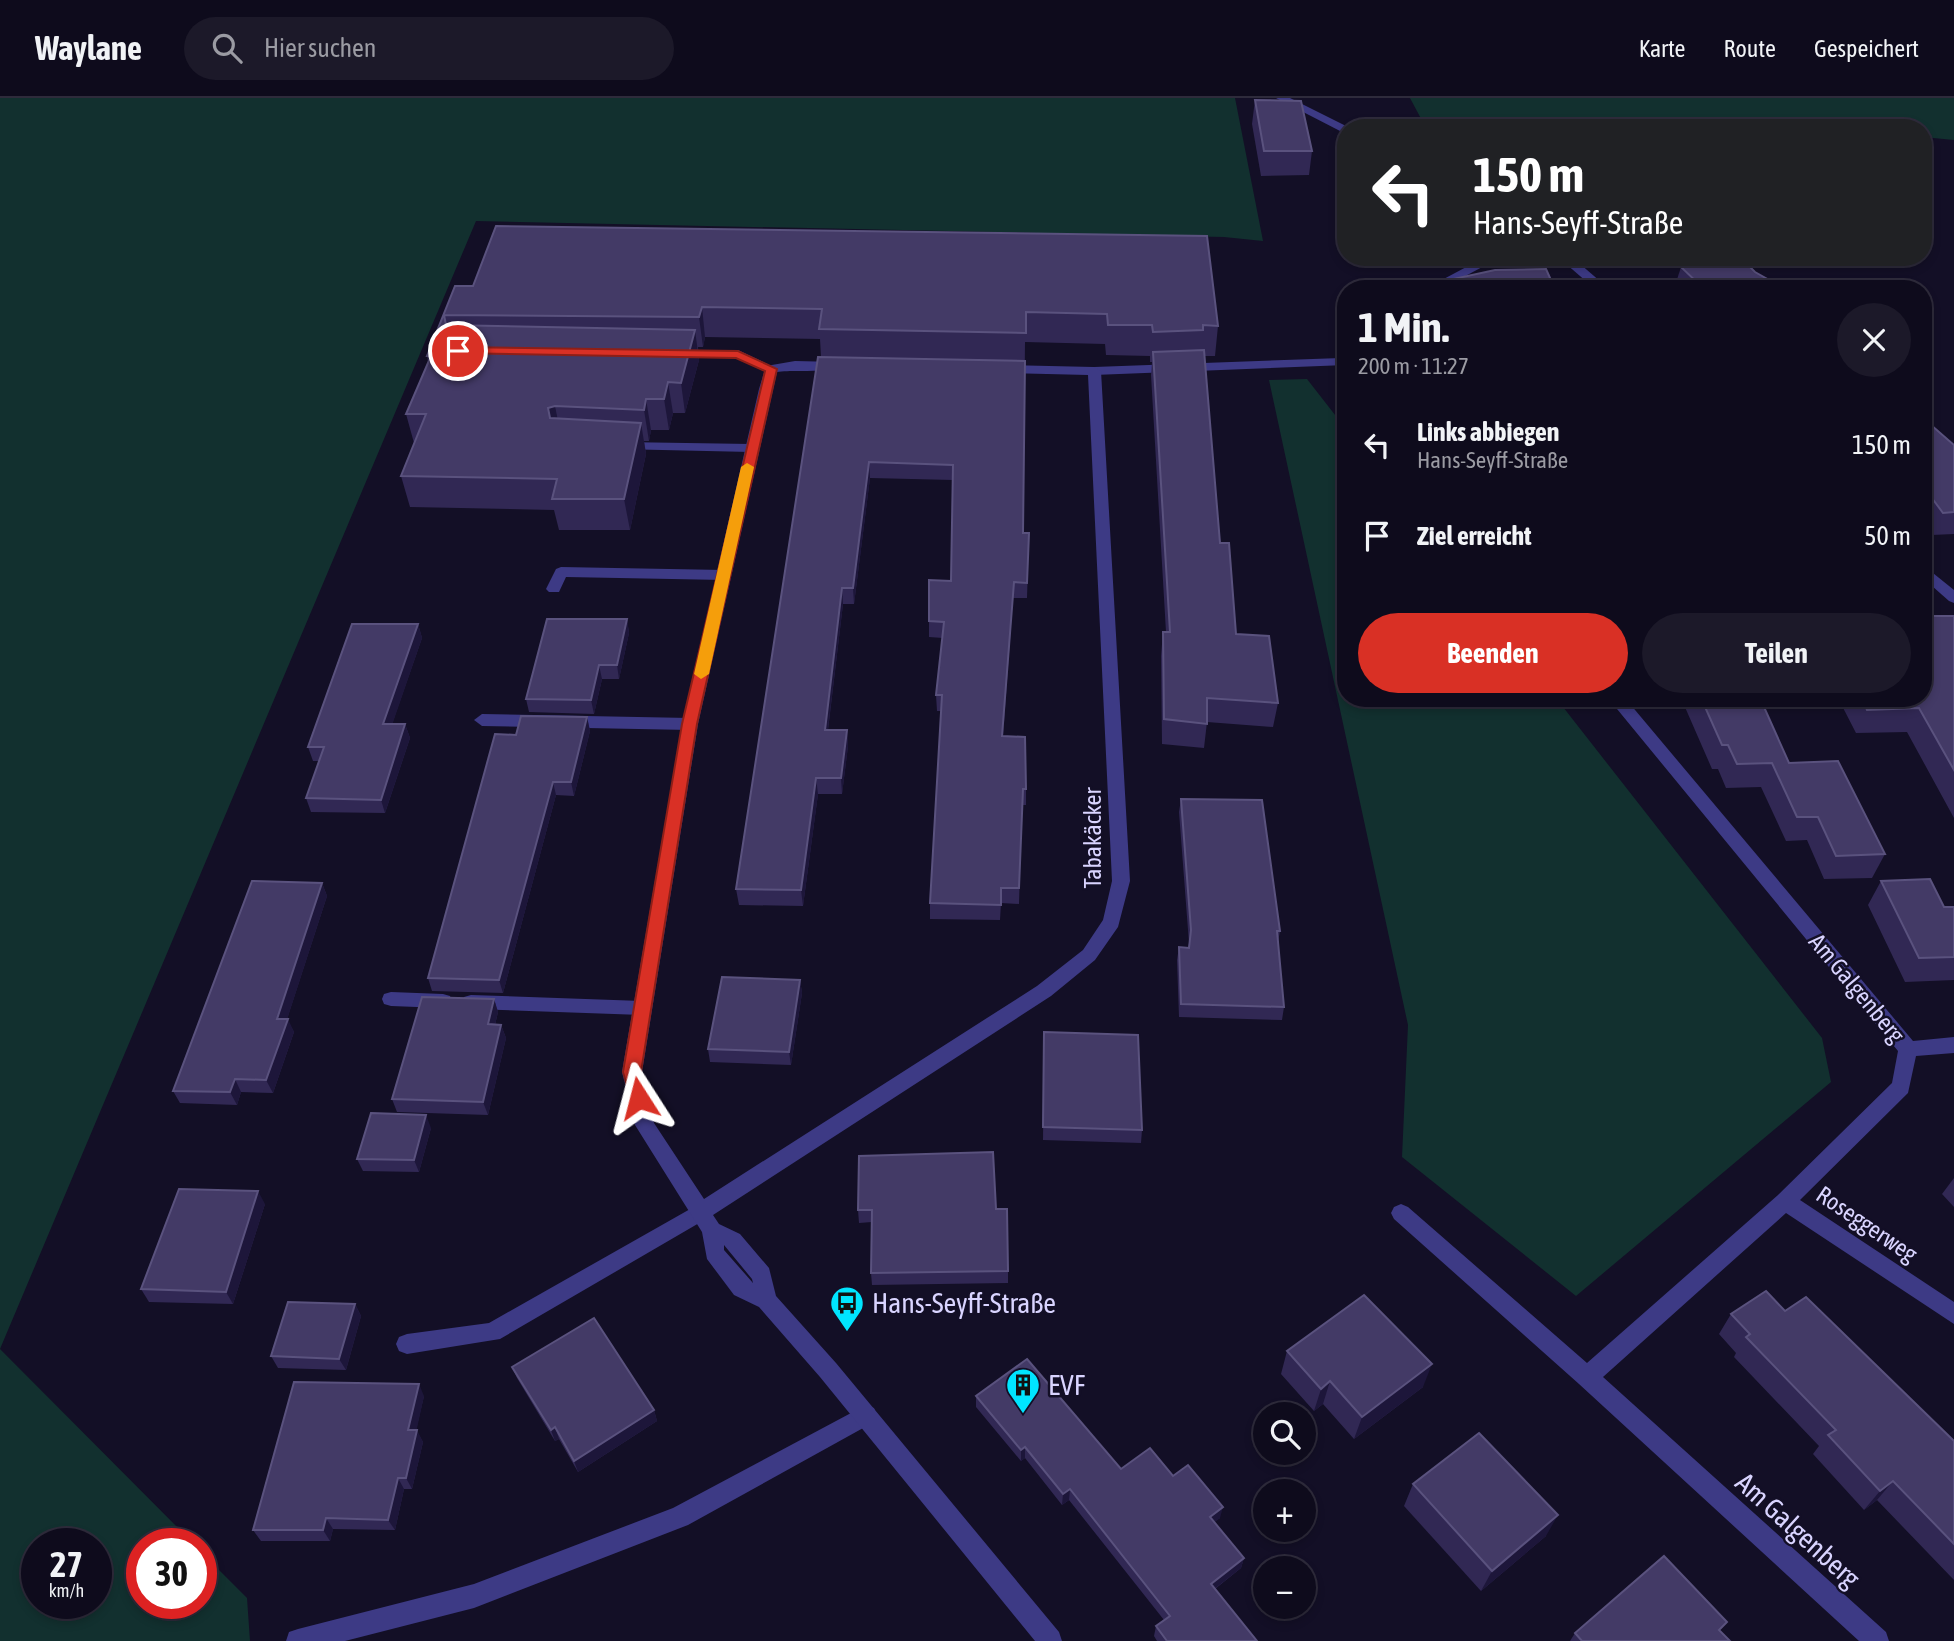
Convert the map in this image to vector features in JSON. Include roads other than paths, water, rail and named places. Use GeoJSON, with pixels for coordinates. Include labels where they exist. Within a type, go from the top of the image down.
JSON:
{"type":"FeatureCollection","features":[{"type":"Feature","properties":{"kind":"street"},"geometry":{"type":"LineString","coordinates":[[1281,98],[1337,126]]}},
{"type":"Feature","properties":{"kind":"street"},"geometry":{"type":"LineString","coordinates":[[1449,280],[1477,266]]}},
{"type":"Feature","properties":{"kind":"street"},"geometry":{"type":"LineString","coordinates":[[1575,266],[1592,280]]}},
{"type":"Feature","properties":{"kind":"street"},"geometry":{"type":"LineString","coordinates":[[658,353],[738,354],[771,369],[795,365],[856,366]]}},
{"type":"Feature","properties":{"kind":"street"},"geometry":{"type":"LineString","coordinates":[[985,369],[1094,370],[1337,361]]}},
{"type":"Feature","properties":{"kind":"street"},"geometry":{"type":"LineString","coordinates":[[771,369],[690,724],[632,1072],[645,1125],[706,1222],[714,1253],[741,1288],[766,1300],[866,1415],[1050,1641]]}},
{"type":"Feature","properties":{"kind":"street","name":"Tabakäcker"},"geometry":{"type":"LineString","coordinates":[[407,1344],[492,1332],[706,1222],[1044,991],[1089,955],[1112,922],[1121,881],[1094,370]]}},
{"type":"Feature","properties":{"kind":"street"},"geometry":{"type":"LineString","coordinates":[[609,445],[751,448]]}},
{"type":"Feature","properties":{"kind":"street"},"geometry":{"type":"LineString","coordinates":[[554,589],[561,572],[724,575]]}},
{"type":"Feature","properties":{"kind":"street"},"geometry":{"type":"LineString","coordinates":[[1932,578],[1954,598]]}},
{"type":"Feature","properties":{"kind":"street","name":"Am Galgenberg"},"geometry":{"type":"LineString","coordinates":[[1587,1377],[1785,1201],[1901,1087],[1908,1049],[1623,707]]}},
{"type":"Feature","properties":{"kind":"street"},"geometry":{"type":"LineString","coordinates":[[482,720],[690,724]]}},
{"type":"Feature","properties":{"kind":"street"},"geometry":{"type":"LineString","coordinates":[[391,999],[642,1009]]}},
{"type":"Feature","properties":{"kind":"street"},"geometry":{"type":"LineString","coordinates":[[1908,1049],[1954,1045]]}},
{"type":"Feature","properties":{"kind":"street","name":"Roseggerweg"},"geometry":{"type":"LineString","coordinates":[[1785,1201],[1954,1314]]}},
{"type":"Feature","properties":{"kind":"street","name":"Am Galgenberg"},"geometry":{"type":"LineString","coordinates":[[1401,1213],[1587,1377],[1877,1641]]}},
{"type":"Feature","properties":{"kind":"street"},"geometry":{"type":"LineString","coordinates":[[298,1641],[474,1596],[668,1522],[866,1415]]}},
{"type":"Feature","properties":{"kind":"place","name":"Hans-Seyff-Straße"},"geometry":{"type":"Point","coordinates":[847,1333]}},
{"type":"Feature","properties":{"kind":"place","name":"EVF"},"geometry":{"type":"Point","coordinates":[1023,1415]}}]}
